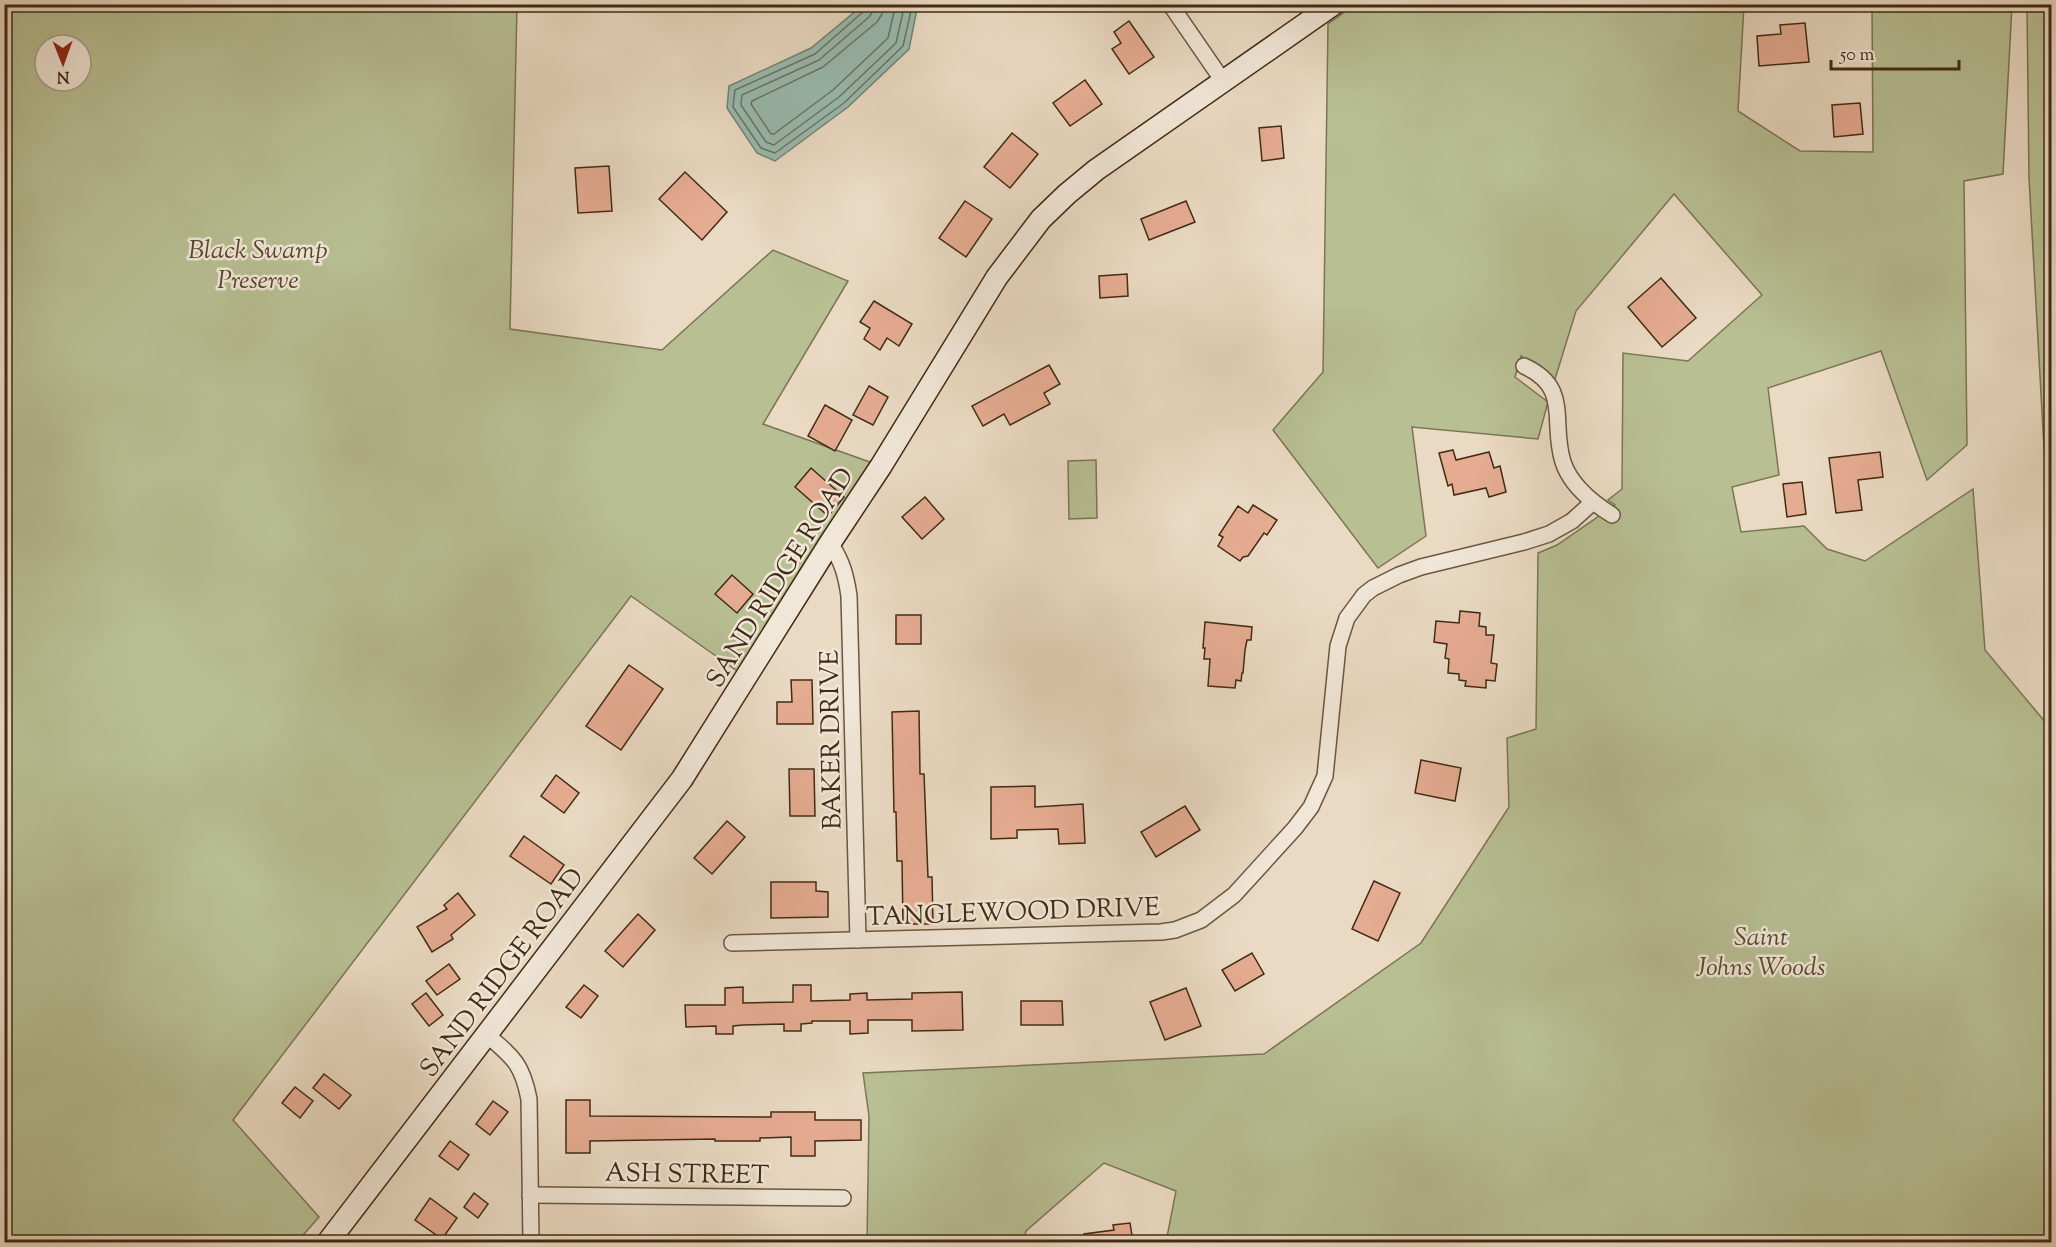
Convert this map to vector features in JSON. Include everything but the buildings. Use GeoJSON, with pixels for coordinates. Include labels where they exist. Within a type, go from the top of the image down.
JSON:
{"type":"FeatureCollection","features":[{"type":"Feature","properties":{"kind":"street"},"geometry":{"type":"LineString","coordinates":[[1170,4],[1223,81]]}},
{"type":"Feature","properties":{"kind":"street","name":"SAND RIDGE ROAD"},"geometry":{"type":"LineString","coordinates":[[328,1242],[682,779],[881,466],[997,277],[1041,219],[1096,170],[1334,4]]}},
{"type":"Feature","properties":{"kind":"street"},"geometry":{"type":"LineString","coordinates":[[1524,366],[1543,378],[1551,387],[1557,403],[1557,434],[1567,472],[1593,502],[1612,515]]}},
{"type":"Feature","properties":{"kind":"street","name":"TANGLEWOOD DRIVE"},"geometry":{"type":"LineString","coordinates":[[732,944],[1161,932],[1182,928],[1201,920],[1234,895],[1295,828],[1318,795],[1325,776],[1338,646],[1347,618],[1364,595],[1390,579],[1421,567],[1549,534],[1572,522],[1593,502]]}},
{"type":"Feature","properties":{"kind":"street","name":"BAKER DRIVE"},"geometry":{"type":"LineString","coordinates":[[830,543],[841,559],[849,596],[858,940]]}},
{"type":"Feature","properties":{"kind":"street"},"geometry":{"type":"LineString","coordinates":[[488,1035],[511,1054],[519,1066],[530,1099],[531,1242]]}},
{"type":"Feature","properties":{"kind":"street","name":"ASH STREET"},"geometry":{"type":"LineString","coordinates":[[530,1195],[843,1198]]}},
{"type":"Feature","properties":{"kind":"green space","name":"Saint Johns Woods"},"geometry":{"type":"Polygon","coordinates":[[[1356,4],[1744,5],[1738,111],[1800,151],[1873,152],[1872,5],[2012,5],[2003,174],[1964,181],[1967,445],[1927,480],[1881,351],[1768,388],[1779,475],[1732,487],[1741,532],[1804,526],[1827,549],[1865,561],[1973,489],[1985,650],[2051,729],[2051,1242],[1166,1242],[1176,1191],[1104,1163],[1026,1231],[1023,1242],[867,1242],[869,1116],[863,1073],[1264,1054],[1421,943],[1509,807],[1507,738],[1536,729],[1538,553],[1557,545],[1615,505],[1608,500],[1622,489],[1623,353],[1688,361],[1762,295],[1674,194],[1576,311],[1555,379],[1521,356],[1515,377],[1548,402],[1538,439],[1412,427],[1426,536],[1378,568],[1273,430],[1323,372],[1328,24],[1356,4]]]}},
{"type":"Feature","properties":{"kind":"green space","name":"Black Swamp Preserve"},"geometry":{"type":"Polygon","coordinates":[[[4,5],[517,5],[510,329],[662,350],[773,250],[848,281],[763,424],[881,466],[747,678],[631,596],[233,1120],[319,1217],[297,1242],[5,1242],[4,5]]]}},
{"type":"Feature","properties":{"kind":"green space"},"geometry":{"type":"Polygon","coordinates":[[[2027,5],[2052,5],[2051,574],[2029,178],[2027,5]]]}},
{"type":"Feature","properties":{"kind":"green space"},"geometry":{"type":"Polygon","coordinates":[[[1096,460],[1097,518],[1069,519],[1068,461],[1096,460]]]}},
{"type":"Feature","properties":{"kind":"water"},"geometry":{"type":"Polygon","coordinates":[[[863,5],[915,5],[917,9],[909,49],[848,107],[775,161],[757,153],[727,108],[729,86],[811,48],[863,5]]]}}]}
